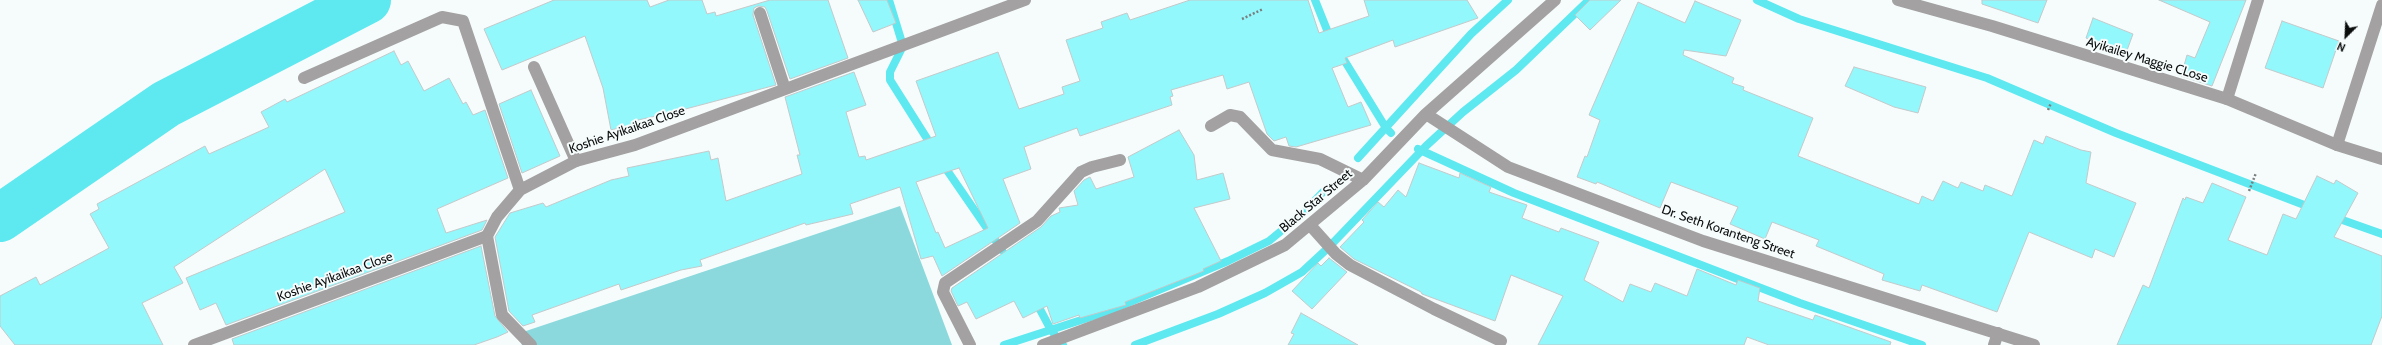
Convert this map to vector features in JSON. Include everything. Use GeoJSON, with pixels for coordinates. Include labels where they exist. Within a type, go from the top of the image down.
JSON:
{"type":"FeatureCollection","features":[{"type":"Feature","properties":{"kind":"street","name":"Koshie Ayikaikaa Close"},"geometry":{"type":"LineString","coordinates":[[194,345],[488,236],[497,217],[520,190],[576,161],[635,145],[1025,0]]}},
{"type":"Feature","properties":{"kind":"street","name":"Black Star Street"},"geometry":{"type":"LineString","coordinates":[[1043,345],[1198,287],[1285,245],[1363,180],[1426,114],[1555,0]]}},
{"type":"Feature","properties":{"kind":"street","name":"Ayikailey Maggie CLose"},"geometry":{"type":"LineString","coordinates":[[1898,0],[1992,26],[2227,99],[2336,145],[2382,159]]}},
{"type":"Feature","properties":{"kind":"street"},"geometry":{"type":"LineString","coordinates":[[2227,99],[2258,0]]}},
{"type":"Feature","properties":{"kind":"street"},"geometry":{"type":"LineString","coordinates":[[2336,145],[2382,5]]}},
{"type":"Feature","properties":{"kind":"street"},"geometry":{"type":"LineString","coordinates":[[760,13],[785,89]]}},
{"type":"Feature","properties":{"kind":"street"},"geometry":{"type":"LineString","coordinates":[[304,78],[442,17],[463,21],[520,190]]}},
{"type":"Feature","properties":{"kind":"street"},"geometry":{"type":"LineString","coordinates":[[534,67],[576,161]]}},
{"type":"Feature","properties":{"kind":"street","name":"Dr. Seth Koranteng Street"},"geometry":{"type":"LineString","coordinates":[[1426,114],[1508,168],[1704,241],[2034,345]]}},
{"type":"Feature","properties":{"kind":"street"},"geometry":{"type":"LineString","coordinates":[[1211,126],[1230,115],[1240,117],[1272,150],[1320,159],[1363,180]]}},
{"type":"Feature","properties":{"kind":"street"},"geometry":{"type":"LineString","coordinates":[[970,345],[943,292],[945,283],[1037,221],[1081,172],[1092,167],[1120,160]]}},
{"type":"Feature","properties":{"kind":"street"},"geometry":{"type":"LineString","coordinates":[[1310,225],[1336,254],[1350,265],[1434,309],[1501,341]]}},
{"type":"Feature","properties":{"kind":"street"},"geometry":{"type":"LineString","coordinates":[[488,236],[502,315],[531,345]]}},
{"type":"Feature","properties":{"kind":"street"},"geometry":{"type":"LineString","coordinates":[[1994,345],[1998,333]]}},
{"type":"Feature","properties":{"kind":"path"},"geometry":{"type":"LineString","coordinates":[[1242,19],[1263,9]]}},
{"type":"Feature","properties":{"kind":"path"},"geometry":{"type":"LineString","coordinates":[[2048,110],[2051,103]]}},
{"type":"Feature","properties":{"kind":"path"},"geometry":{"type":"LineString","coordinates":[[2249,191],[2256,173]]}},
{"type":"Feature","properties":{"kind":"shaded area"},"geometry":{"type":"Polygon","coordinates":[[[900,206],[952,345],[522,345],[517,334],[900,206]]]}},
{"type":"Feature","properties":{"kind":"building"},"geometry":{"type":"Polygon","coordinates":[[[554,0],[647,0],[650,7],[669,0],[702,0],[707,14],[715,12],[716,16],[770,0],[828,0],[848,58],[790,79],[767,11],[765,7],[758,6],[754,8],[753,15],[776,85],[634,121],[634,124],[611,130],[603,88],[585,36],[502,70],[484,29],[554,0]]]}},
{"type":"Feature","properties":{"kind":"building"},"geometry":{"type":"Polygon","coordinates":[[[858,0],[887,0],[896,23],[873,32],[858,0]]]}},
{"type":"Feature","properties":{"kind":"building"},"geometry":{"type":"Polygon","coordinates":[[[1190,0],[1308,0],[1319,33],[1369,16],[1364,0],[1467,0],[1478,18],[1395,47],[1393,40],[1345,58],[1347,63],[1332,68],[1348,107],[1361,102],[1371,125],[1296,147],[1289,146],[1286,137],[1274,141],[1267,134],[1249,82],[1227,89],[1223,75],[1171,90],[1173,96],[1170,97],[1172,105],[1080,136],[1077,128],[1024,147],[1031,169],[1003,179],[1020,223],[942,276],[933,256],[921,259],[900,187],[850,204],[853,214],[806,225],[805,223],[700,260],[702,266],[681,270],[621,290],[619,284],[532,315],[535,322],[523,326],[509,311],[495,237],[510,213],[543,203],[546,207],[611,180],[629,176],[627,168],[709,151],[711,160],[718,158],[726,201],[802,174],[797,155],[800,155],[785,97],[854,72],[866,105],[846,112],[859,157],[865,156],[866,160],[936,136],[916,81],[998,52],[1019,109],[1064,94],[1062,87],[1080,81],[1066,40],[1103,28],[1101,22],[1127,13],[1130,20],[1190,0]],[[959,168],[916,182],[936,233],[938,232],[945,248],[988,228],[959,168]]]}},
{"type":"Feature","properties":{"kind":"building"},"geometry":{"type":"Polygon","coordinates":[[[1590,0],[1621,0],[1590,30],[1575,15],[1590,0]]]}},
{"type":"Feature","properties":{"kind":"building"},"geometry":{"type":"Polygon","coordinates":[[[1982,0],[2047,0],[2038,23],[1982,4],[1982,0]]]}},
{"type":"Feature","properties":{"kind":"building"},"geometry":{"type":"Polygon","coordinates":[[[2159,0],[2246,0],[2212,86],[2181,76],[2187,55],[2195,58],[2210,22],[2159,0]]]}},
{"type":"Feature","properties":{"kind":"building"},"geometry":{"type":"Polygon","coordinates":[[[1695,1],[1741,20],[1726,56],[1684,50],[1683,55],[1734,78],[1732,83],[1744,87],[1743,90],[1813,118],[1798,156],[1919,204],[1922,196],[1933,201],[1943,181],[1958,188],[1961,182],[1983,191],[1985,185],[2012,196],[2034,140],[2043,144],[2046,136],[2081,150],[2091,152],[2086,183],[2136,203],[2114,257],[2095,249],[2092,258],[2029,232],[1997,312],[1922,285],[1920,291],[1882,280],[1884,274],[1816,246],[1819,240],[1772,222],[1765,239],[1730,224],[1738,207],[1671,182],[1660,208],[1597,182],[1596,184],[1577,177],[1585,156],[1587,157],[1600,120],[1589,115],[1638,2],[1685,23],[1695,1]]]}},
{"type":"Feature","properties":{"kind":"building"},"geometry":{"type":"Polygon","coordinates":[[[2093,18],[2133,34],[2126,53],[2086,38],[2093,18]]]}},
{"type":"Feature","properties":{"kind":"building"},"geometry":{"type":"Polygon","coordinates":[[[2282,21],[2339,41],[2323,88],[2265,68],[2282,21]]]}},
{"type":"Feature","properties":{"kind":"building"},"geometry":{"type":"Polygon","coordinates":[[[394,51],[401,65],[408,61],[424,91],[449,78],[463,104],[466,102],[473,115],[485,110],[508,178],[437,209],[446,233],[487,220],[482,230],[226,325],[216,303],[200,310],[186,278],[345,212],[325,169],[174,267],[183,283],[142,303],[163,345],[15,345],[0,326],[0,296],[36,277],[40,285],[109,248],[90,214],[99,209],[97,204],[205,146],[209,154],[269,127],[261,112],[285,99],[287,102],[394,51]]]}},
{"type":"Feature","properties":{"kind":"building"},"geometry":{"type":"Polygon","coordinates":[[[1854,67],[1926,87],[1918,113],[1894,107],[1845,86],[1854,67]]]}},
{"type":"Feature","properties":{"kind":"building"},"geometry":{"type":"Polygon","coordinates":[[[531,90],[560,156],[522,173],[499,104],[531,90]]]}},
{"type":"Feature","properties":{"kind":"building"},"geometry":{"type":"Polygon","coordinates":[[[1179,130],[1194,155],[1197,180],[1223,173],[1230,199],[1194,208],[1221,261],[1203,269],[1204,271],[1125,302],[1126,305],[1080,318],[1079,315],[1053,324],[1047,306],[1023,318],[1014,301],[976,319],[967,302],[958,306],[951,291],[952,288],[1041,227],[1051,216],[1060,212],[1059,208],[1078,205],[1074,191],[1084,180],[1090,177],[1096,189],[1134,177],[1128,157],[1179,130]]]}},
{"type":"Feature","properties":{"kind":"building"},"geometry":{"type":"Polygon","coordinates":[[[1419,163],[1459,178],[1460,173],[1491,187],[1489,192],[1527,205],[1522,218],[1559,232],[1561,228],[1599,242],[1584,280],[1623,302],[1630,284],[1651,292],[1655,283],[1687,296],[1697,269],[1736,285],[1738,280],[1760,288],[1758,301],[1813,320],[1815,315],[1891,342],[1890,345],[1769,345],[1747,337],[1744,345],[1538,345],[1563,296],[1511,275],[1495,321],[1422,294],[1421,292],[1354,259],[1340,247],[1364,222],[1362,220],[1378,202],[1384,207],[1398,190],[1406,197],[1419,163]]]}},
{"type":"Feature","properties":{"kind":"building"},"geometry":{"type":"Polygon","coordinates":[[[2317,176],[2334,184],[2336,180],[2358,193],[2334,237],[2382,256],[2382,316],[2371,345],[2117,345],[2143,285],[2149,288],[2183,198],[2185,200],[2186,197],[2203,203],[2212,183],[2246,197],[2228,240],[2267,255],[2283,214],[2296,219],[2317,176]]]}},
{"type":"Feature","properties":{"kind":"building"},"geometry":{"type":"Polygon","coordinates":[[[481,246],[495,316],[508,332],[497,337],[474,345],[234,345],[232,339],[481,246]]]}},
{"type":"Feature","properties":{"kind":"building"},"geometry":{"type":"Polygon","coordinates":[[[1329,258],[1347,272],[1312,309],[1292,291],[1318,263],[1321,266],[1329,258]]]}},
{"type":"Feature","properties":{"kind":"building"},"geometry":{"type":"Polygon","coordinates":[[[1301,313],[1358,345],[1288,345],[1294,334],[1291,333],[1301,313]]]}},
{"type":"Feature","properties":{"kind":"waterway"},"geometry":{"type":"LineString","coordinates":[[0,218],[166,104],[367,0]]}},
{"type":"Feature","properties":{"kind":"waterway"},"geometry":{"type":"LineString","coordinates":[[889,0],[903,46],[890,72],[890,80],[933,148]]}},
{"type":"Feature","properties":{"kind":"waterway"},"geometry":{"type":"LineString","coordinates":[[1315,0],[1331,40]]}},
{"type":"Feature","properties":{"kind":"waterway"},"geometry":{"type":"LineString","coordinates":[[1358,158],[1471,34],[1508,0]]}},
{"type":"Feature","properties":{"kind":"waterway"},"geometry":{"type":"LineString","coordinates":[[1135,345],[1218,314],[1265,293],[1302,272],[1329,247],[1426,146],[1463,112],[1516,70],[1589,0]]}},
{"type":"Feature","properties":{"kind":"waterway"},"geometry":{"type":"LineString","coordinates":[[1757,0],[1799,19],[1987,78],[2116,133],[2312,208]]}},
{"type":"Feature","properties":{"kind":"waterway"},"geometry":{"type":"LineString","coordinates":[[1341,55],[1386,128],[1391,133]]}},
{"type":"Feature","properties":{"kind":"waterway"},"geometry":{"type":"LineString","coordinates":[[1418,149],[1514,193],[1800,303],[1922,345]]}},
{"type":"Feature","properties":{"kind":"waterway"},"geometry":{"type":"LineString","coordinates":[[942,163],[1002,250]]}},
{"type":"Feature","properties":{"kind":"waterway"},"geometry":{"type":"LineString","coordinates":[[1004,345],[1106,312],[1228,261],[1269,241],[1303,213],[1323,192]]}},
{"type":"Feature","properties":{"kind":"waterway"},"geometry":{"type":"LineString","coordinates":[[2334,217],[2382,234]]}},
{"type":"Feature","properties":{"kind":"waterway"},"geometry":{"type":"LineString","coordinates":[[1035,300],[1051,330],[1063,345]]}}]}
